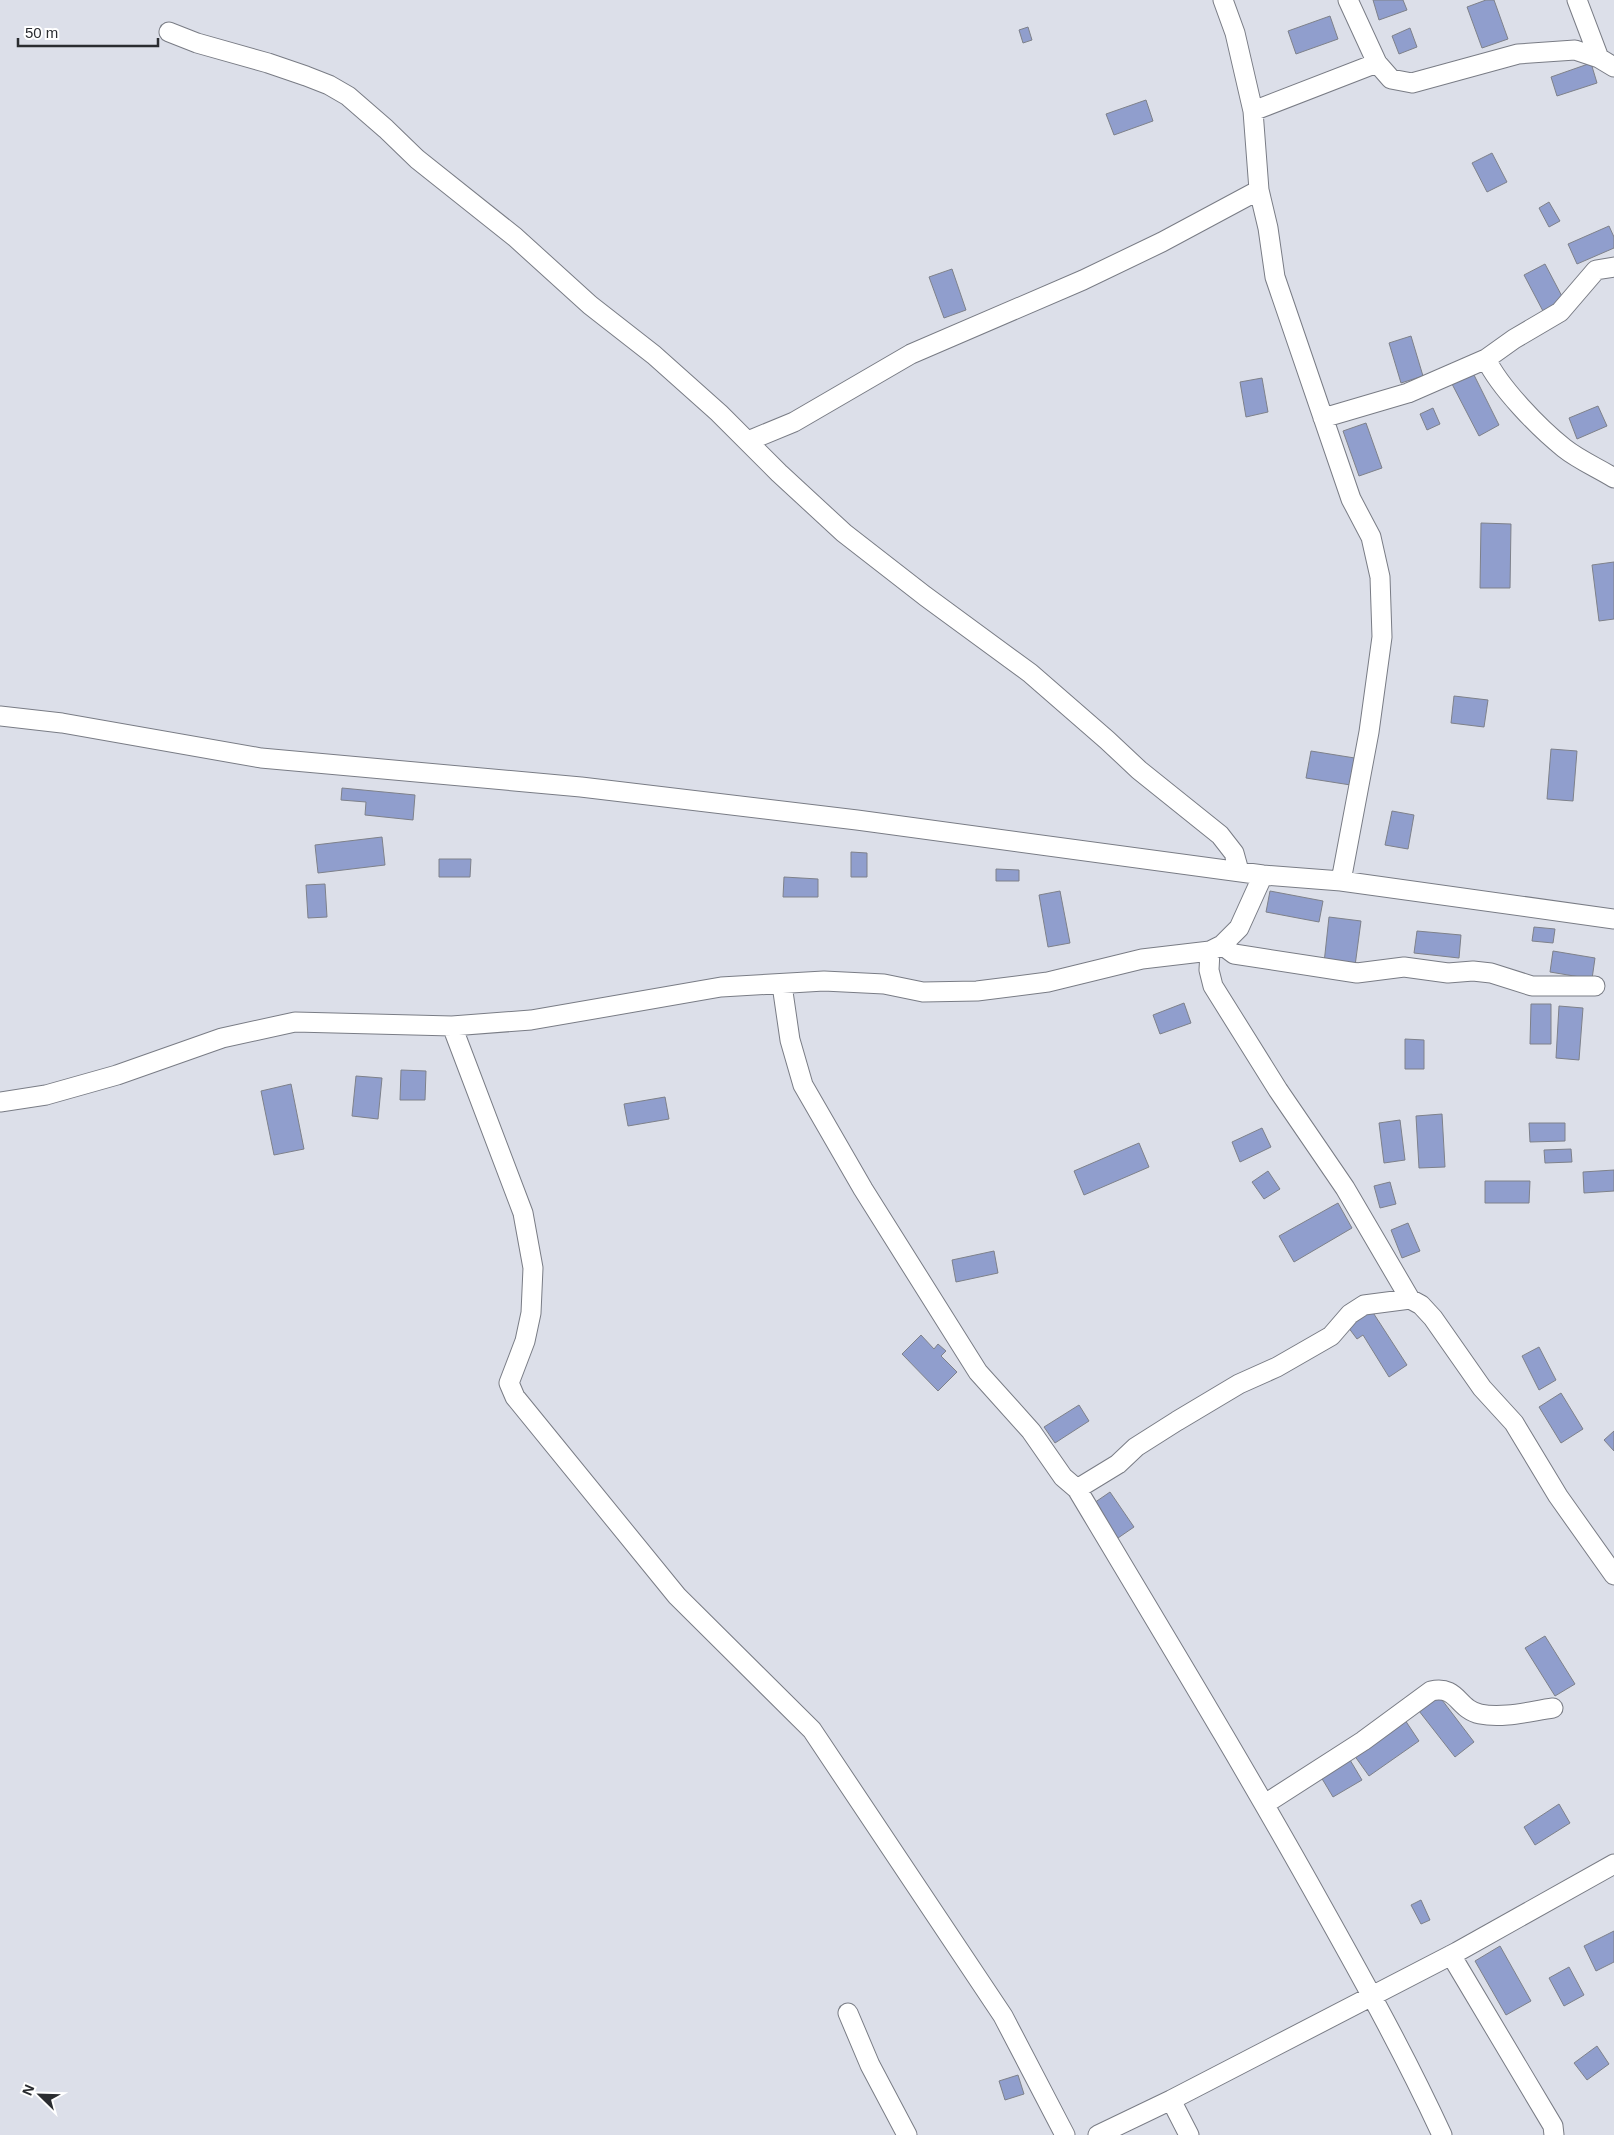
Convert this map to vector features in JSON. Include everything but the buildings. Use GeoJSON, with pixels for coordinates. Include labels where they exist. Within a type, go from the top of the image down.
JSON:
{"type":"FeatureCollection","features":[{"type":"Feature","properties":{"kind":"street"},"geometry":{"type":"LineString","coordinates":[[1223,0],[1235,32],[1253,111],[1259,190],[1268,228],[1275,277],[1352,499],[1371,536],[1380,577],[1382,637],[1369,732],[1341,881]]}},
{"type":"Feature","properties":{"kind":"street"},"geometry":{"type":"LineString","coordinates":[[1348,0],[1377,64],[1391,79],[1412,82],[1518,54],[1574,50],[1606,62]]}},
{"type":"Feature","properties":{"kind":"street"},"geometry":{"type":"LineString","coordinates":[[1577,0],[1606,62]]}},
{"type":"Feature","properties":{"kind":"street"},"geometry":{"type":"LineString","coordinates":[[169,32],[197,43],[298,74],[329,86],[348,96],[417,159],[515,237],[590,305],[654,354],[844,533],[924,596],[1030,673],[1139,770],[1220,835],[1234,853],[1239,871]]}},
{"type":"Feature","properties":{"kind":"street"},"geometry":{"type":"LineString","coordinates":[[1253,111],[1377,64]]}},
{"type":"Feature","properties":{"kind":"street"},"geometry":{"type":"LineString","coordinates":[[748,441],[794,422],[910,354],[1083,280],[1162,242],[1259,190]]}},
{"type":"Feature","properties":{"kind":"street"},"geometry":{"type":"LineString","coordinates":[[1323,418],[1408,393],[1486,358],[1560,312],[1596,270],[1614,267]]}},
{"type":"Feature","properties":{"kind":"street"},"geometry":{"type":"LineString","coordinates":[[1486,358],[1492,372],[1508,392],[1565,449],[1614,478]]}},
{"type":"Feature","properties":{"kind":"street"},"geometry":{"type":"LineString","coordinates":[[0,716],[62,723],[261,758],[601,790],[857,820],[1263,875],[1341,881],[1614,919]]}},
{"type":"Feature","properties":{"kind":"street"},"geometry":{"type":"LineString","coordinates":[[1263,875],[1239,928],[1216,948],[1209,970],[1213,986],[1278,1090],[1345,1188],[1410,1299],[1421,1305],[1433,1318],[1482,1388],[1514,1423],[1558,1496],[1614,1575]]}},
{"type":"Feature","properties":{"kind":"street"},"geometry":{"type":"LineString","coordinates":[[0,1102],[46,1095],[117,1075],[222,1038],[295,1022],[452,1026],[531,1020],[721,987],[782,985],[824,981],[884,984],[923,992],[977,991],[1048,982],[1142,959],[1216,948],[1234,954],[1357,973],[1404,967],[1448,974],[1473,971],[1491,973],[1532,986],[1595,986]]}},
{"type":"Feature","properties":{"kind":"street"},"geometry":{"type":"LineString","coordinates":[[782,985],[790,1040],[803,1085],[863,1189],[978,1372],[1031,1431],[1063,1477],[1077,1489],[1265,1804],[1372,1996],[1442,2135]]}},
{"type":"Feature","properties":{"kind":"street"},"geometry":{"type":"LineString","coordinates":[[452,1026],[522,1213],[533,1268],[531,1314],[525,1341],[509,1383],[515,1397],[677,1596],[812,1730],[1003,2016],[1065,2135]]}},
{"type":"Feature","properties":{"kind":"street"},"geometry":{"type":"LineString","coordinates":[[1077,1489],[1118,1464],[1136,1447],[1177,1421],[1239,1384],[1277,1367],[1332,1336],[1350,1314],[1364,1305],[1410,1299]]}},
{"type":"Feature","properties":{"kind":"street"},"geometry":{"type":"LineString","coordinates":[[1265,1804],[1364,1741],[1431,1691],[1441,1689],[1448,1691],[1469,1710],[1480,1714],[1502,1715],[1553,1708]]}},
{"type":"Feature","properties":{"kind":"street"},"geometry":{"type":"LineString","coordinates":[[1098,2135],[1171,2100],[1451,1955],[1614,1864]]}},
{"type":"Feature","properties":{"kind":"street"},"geometry":{"type":"LineString","coordinates":[[1451,1955],[1552,2126],[1554,2135]]}},
{"type":"Feature","properties":{"kind":"street"},"geometry":{"type":"LineString","coordinates":[[848,2014],[870,2065],[907,2135]]}},
{"type":"Feature","properties":{"kind":"street"},"geometry":{"type":"LineString","coordinates":[[1171,2100],[1189,2135]]}}]}
